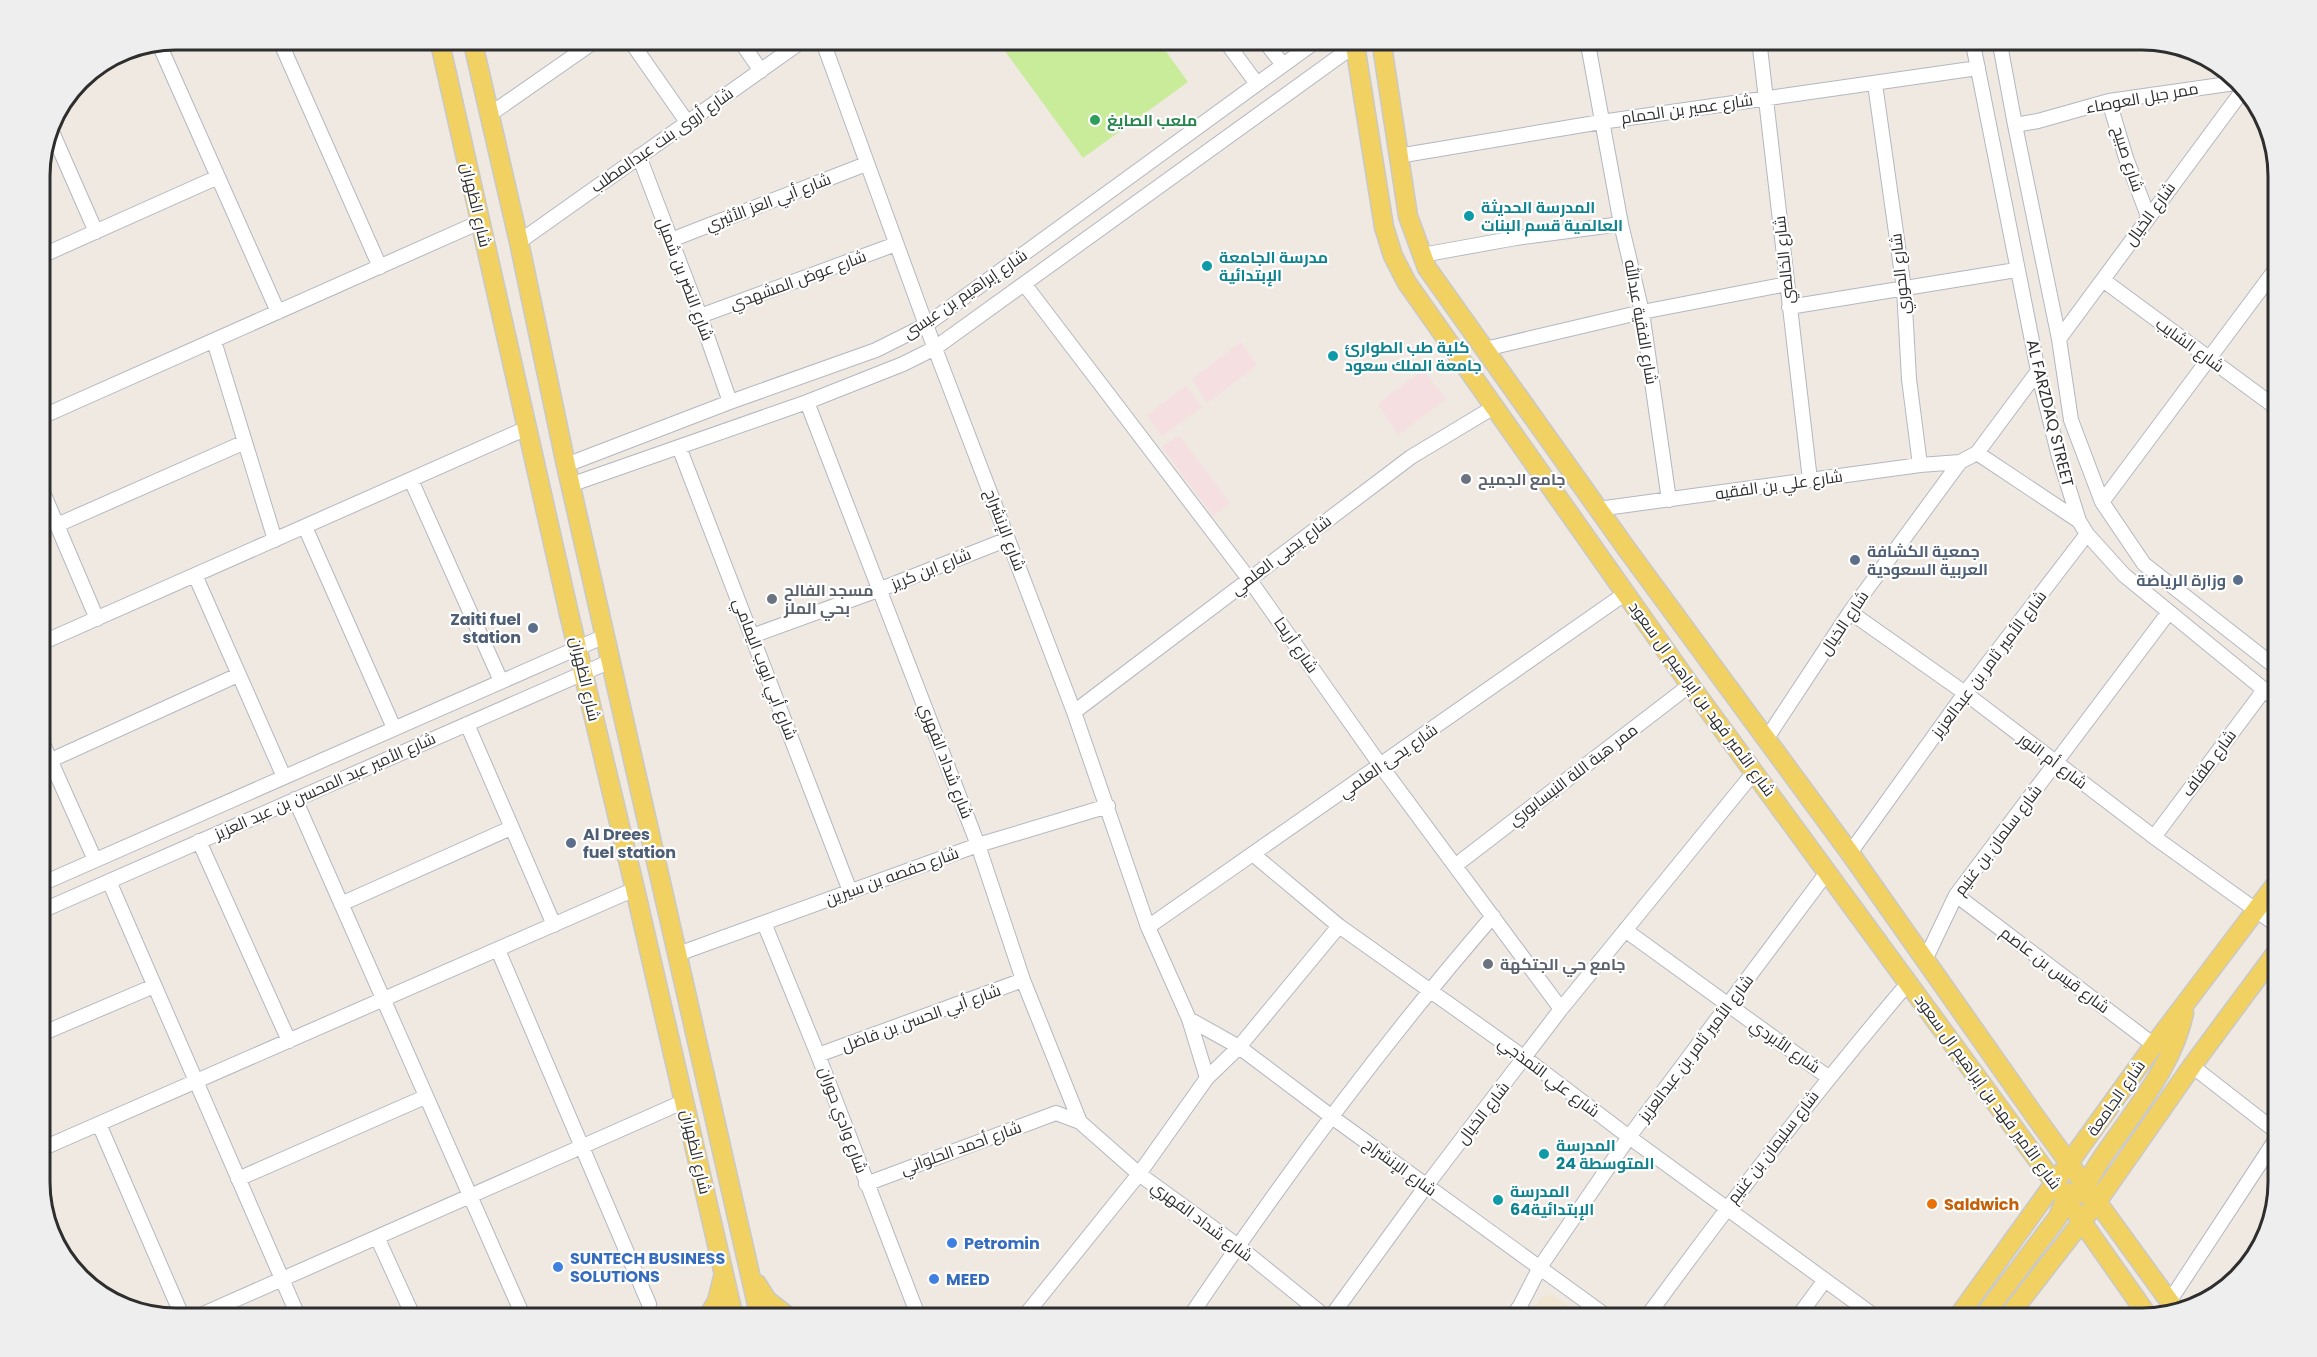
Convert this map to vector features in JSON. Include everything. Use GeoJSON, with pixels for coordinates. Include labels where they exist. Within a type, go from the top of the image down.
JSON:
{"type":"FeatureCollection","features":[{"type":"Feature","properties":{"kind":"main road","name":"شارع الظهران"},"geometry":{"type":"LineString","coordinates":[[441,50],[577,648],[732,1308]]}},
{"type":"Feature","properties":{"kind":"main road","name":"شارع الظهران"},"geometry":{"type":"LineString","coordinates":[[474,50],[519,242],[570,485],[758,1308]]}},
{"type":"Feature","properties":{"kind":"main road","name":"شارع الأمير فهد بن إبراهيم ال سعود"},"geometry":{"type":"LineString","coordinates":[[1355,50],[1381,213],[1393,256],[1415,296],[1690,685],[1909,982],[2142,1308]]}},
{"type":"Feature","properties":{"kind":"main road","name":"شارع الأمير فهد بن إبراهيم ال سعود"},"geometry":{"type":"LineString","coordinates":[[1383,50],[1408,216],[1427,268],[1598,509],[1850,853],[2170,1304]]}},
{"type":"Feature","properties":{"kind":"main road","name":"شارع الجامعة"},"geometry":{"type":"LineString","coordinates":[[1965,1308],[2154,1045],[2268,894]]}},
{"type":"Feature","properties":{"kind":"main road"},"geometry":{"type":"LineString","coordinates":[[2015,1308],[2097,1202],[2192,1066],[2268,964]]}},
{"type":"Feature","properties":{"kind":"main road"},"geometry":{"type":"LineString","coordinates":[[2082,1221],[2086,1186],[2096,1166],[2155,1082],[2169,1057],[2180,1030],[2187,1002]]}},
{"type":"Feature","properties":{"kind":"main road"},"geometry":{"type":"LineString","coordinates":[[1990,1308],[2058,1217],[2070,1188],[2070,1164]]}},
{"type":"Feature","properties":{"kind":"main road"},"geometry":{"type":"LineString","coordinates":[[712,1308],[719,1294],[724,1272]]}},
{"type":"Feature","properties":{"kind":"main road"},"geometry":{"type":"LineString","coordinates":[[750,1272],[767,1300],[777,1308]]}},
{"type":"Feature","properties":{"kind":"street"},"geometry":{"type":"LineString","coordinates":[[166,50],[218,177],[278,312]]}},
{"type":"Feature","properties":{"kind":"street"},"geometry":{"type":"LineString","coordinates":[[284,50],[380,267]]}},
{"type":"Feature","properties":{"kind":"street"},"geometry":{"type":"LineString","coordinates":[[489,115],[582,50]]}},
{"type":"Feature","properties":{"kind":"street"},"geometry":{"type":"LineString","coordinates":[[637,50],[687,122]]}},
{"type":"Feature","properties":{"kind":"street"},"geometry":{"type":"LineString","coordinates":[[747,50],[761,70]]}},
{"type":"Feature","properties":{"kind":"street","name":"شارع أروى بنت عبدالمطلب"},"geometry":{"type":"LineString","coordinates":[[519,242],[789,50]]}},
{"type":"Feature","properties":{"kind":"street","name":"شارع الإنشراح"},"geometry":{"type":"LineString","coordinates":[[826,50],[926,325],[1074,712],[1148,927],[1189,1019],[1207,1078]]}},
{"type":"Feature","properties":{"kind":"street"},"geometry":{"type":"LineString","coordinates":[[1232,50],[1257,84]]}},
{"type":"Feature","properties":{"kind":"street"},"geometry":{"type":"LineString","coordinates":[[1271,50],[1283,65]]}},
{"type":"Feature","properties":{"kind":"street","name":"شارع إبراهيم بن عيسى"},"geometry":{"type":"LineString","coordinates":[[566,465],[730,402],[876,350],[926,325],[1304,50]]}},
{"type":"Feature","properties":{"kind":"street"},"geometry":{"type":"LineString","coordinates":[[570,485],[807,402],[903,364],[935,348],[1025,285],[1343,50]]}},
{"type":"Feature","properties":{"kind":"street","name":"شارع الفقية عبدالله"},"geometry":{"type":"LineString","coordinates":[[1589,50],[1621,224],[1642,312],[1669,500]]}},
{"type":"Feature","properties":{"kind":"street","name":"شارع الخالصي"},"geometry":{"type":"LineString","coordinates":[[1760,50],[1810,480]]}},
{"type":"Feature","properties":{"kind":"street","name":"AL FARZDAQ STREET"},"geometry":{"type":"LineString","coordinates":[[1974,50],[2037,371],[2058,457],[2079,521],[2087,534],[2124,575],[2268,693]]}},
{"type":"Feature","properties":{"kind":"street","name":"AL FARZDAQ STREET"},"geometry":{"type":"LineString","coordinates":[[2001,50],[2059,339],[2071,420],[2102,502],[2144,564],[2267,661]]}},
{"type":"Feature","properties":{"kind":"street","name":"شارع عمير بن الحمام"},"geometry":{"type":"LineString","coordinates":[[1398,156],[1601,122],[1978,68]]}},
{"type":"Feature","properties":{"kind":"street","name":"شارع الحوري"},"geometry":{"type":"LineString","coordinates":[[1875,84],[1904,289],[1909,379],[1920,465]]}},
{"type":"Feature","properties":{"kind":"street","name":"ممر جبل العوصاء"},"geometry":{"type":"LineString","coordinates":[[2015,125],[2038,121],[2109,101],[2229,84]]}},
{"type":"Feature","properties":{"kind":"street","name":"شارع الخيال"},"geometry":{"type":"LineString","coordinates":[[2059,339],[2239,95]]}},
{"type":"Feature","properties":{"kind":"street","name":"شارع صبيح"},"geometry":{"type":"LineString","coordinates":[[2109,101],[2126,158],[2148,216]]}},
{"type":"Feature","properties":{"kind":"street"},"geometry":{"type":"LineString","coordinates":[[55,139],[96,232]]}},
{"type":"Feature","properties":{"kind":"street","name":"شارع النضر بن شميل"},"geometry":{"type":"LineString","coordinates":[[639,156],[730,402]]}},
{"type":"Feature","properties":{"kind":"street","name":"شارع أبي العز الأثيري"},"geometry":{"type":"LineString","coordinates":[[671,240],[866,164]]}},
{"type":"Feature","properties":{"kind":"street"},"geometry":{"type":"LineString","coordinates":[[50,252],[218,177]]}},
{"type":"Feature","properties":{"kind":"street"},"geometry":{"type":"LineString","coordinates":[[50,413],[480,222]]}},
{"type":"Feature","properties":{"kind":"street"},"geometry":{"type":"LineString","coordinates":[[1422,255],[1516,238],[1621,224]]}},
{"type":"Feature","properties":{"kind":"street","name":"شارع عوض المشهدي"},"geometry":{"type":"LineString","coordinates":[[700,316],[896,244]]}},
{"type":"Feature","properties":{"kind":"street"},"geometry":{"type":"LineString","coordinates":[[1789,307],[2016,270]]}},
{"type":"Feature","properties":{"kind":"street","name":"شارع الشايب"},"geometry":{"type":"LineString","coordinates":[[2103,280],[2267,401]]}},
{"type":"Feature","properties":{"kind":"street"},"geometry":{"type":"LineString","coordinates":[[2102,502],[2267,281]]}},
{"type":"Feature","properties":{"kind":"street"},"geometry":{"type":"LineString","coordinates":[[1485,349],[1642,312],[1787,284]]}},
{"type":"Feature","properties":{"kind":"street","name":"شارع أريحا"},"geometry":{"type":"LineString","coordinates":[[1025,285],[1249,579],[1381,766],[1561,1009]]}},
{"type":"Feature","properties":{"kind":"street"},"geometry":{"type":"LineString","coordinates":[[213,341],[275,540]]}},
{"type":"Feature","properties":{"kind":"street","name":"شارع الخيال"},"geometry":{"type":"LineString","coordinates":[[1767,738],[1850,612],[1960,462],[1977,453],[2037,371]]}},
{"type":"Feature","properties":{"kind":"street","name":"شارع شداد الفهري"},"geometry":{"type":"LineString","coordinates":[[807,402],[978,845],[1023,980],[1080,1122]]}},
{"type":"Feature","properties":{"kind":"street","name":"شارع يحيى العلمي"},"geometry":{"type":"LineString","coordinates":[[1074,712],[1411,457],[1494,407]]}},
{"type":"Feature","properties":{"kind":"street"},"geometry":{"type":"LineString","coordinates":[[50,640],[527,428]]}},
{"type":"Feature","properties":{"kind":"street"},"geometry":{"type":"LineString","coordinates":[[57,525],[245,442]]}},
{"type":"Feature","properties":{"kind":"street","name":"شارع أبي ايوب اليمامي"},"geometry":{"type":"LineString","coordinates":[[679,447],[850,891]]}},
{"type":"Feature","properties":{"kind":"street"},"geometry":{"type":"LineString","coordinates":[[1977,453],[2079,521]]}},
{"type":"Feature","properties":{"kind":"street","name":"شارع علي بن الفقيه"},"geometry":{"type":"LineString","coordinates":[[1598,509],[1920,465],[1960,462]]}},
{"type":"Feature","properties":{"kind":"street"},"geometry":{"type":"LineString","coordinates":[[411,480],[501,681]]}},
{"type":"Feature","properties":{"kind":"street"},"geometry":{"type":"LineString","coordinates":[[50,509],[97,619]]}},
{"type":"Feature","properties":{"kind":"street"},"geometry":{"type":"LineString","coordinates":[[305,527],[394,728]]}},
{"type":"Feature","properties":{"kind":"street","name":"شارع الأمير ثامر بن عبدالعزيز"},"geometry":{"type":"LineString","coordinates":[[1850,853],[1965,693],[2087,534]]}},
{"type":"Feature","properties":{"kind":"street","name":"شارع ابن كريز"},"geometry":{"type":"LineString","coordinates":[[752,636],[881,589],[1008,538]]}},
{"type":"Feature","properties":{"kind":"street"},"geometry":{"type":"LineString","coordinates":[[195,575],[284,777]]}},
{"type":"Feature","properties":{"kind":"street","name":"شارع يحئ العلمي"},"geometry":{"type":"LineString","coordinates":[[1148,927],[1626,593]]}},
{"type":"Feature","properties":{"kind":"street","name":"شارع أم النور"},"geometry":{"type":"LineString","coordinates":[[1850,612],[1965,693],[2055,763],[2268,919]]}},
{"type":"Feature","properties":{"kind":"street","name":"شارع سلمان بن غنيم"},"geometry":{"type":"LineString","coordinates":[[1925,960],[1956,895],[2169,612]]}},
{"type":"Feature","properties":{"kind":"street","name":"شارع الأمير عبد المحسن بن عبد العزيز"},"geometry":{"type":"LineString","coordinates":[[50,880],[605,636]]}},
{"type":"Feature","properties":{"kind":"street","name":"شارع الأمير عبد المحسن بن عبد العزيز"},"geometry":{"type":"LineString","coordinates":[[50,907],[610,661]]}},
{"type":"Feature","properties":{"kind":"street"},"geometry":{"type":"LineString","coordinates":[[95,860],[51,760],[238,675]]}},
{"type":"Feature","properties":{"kind":"street","name":"ممر هبة اللة النيسابوري"},"geometry":{"type":"LineString","coordinates":[[1456,865],[1690,685]]}},
{"type":"Feature","properties":{"kind":"street","name":"شارع طفاف"},"geometry":{"type":"LineString","coordinates":[[2154,837],[2264,690]]}},
{"type":"Feature","properties":{"kind":"street"},"geometry":{"type":"LineString","coordinates":[[467,724],[554,925]]}},
{"type":"Feature","properties":{"kind":"street","name":"شارع الخيال"},"geometry":{"type":"LineString","coordinates":[[1335,1308],[1561,1009],[1755,771]]}},
{"type":"Feature","properties":{"kind":"street"},"geometry":{"type":"LineString","coordinates":[[295,799],[520,1308]]}},
{"type":"Feature","properties":{"kind":"street","name":"شارع حفصه بن سيرين"},"geometry":{"type":"LineString","coordinates":[[678,954],[978,845],[1108,806]]}},
{"type":"Feature","properties":{"kind":"street"},"geometry":{"type":"LineString","coordinates":[[341,904],[511,828]]}},
{"type":"Feature","properties":{"kind":"street"},"geometry":{"type":"LineString","coordinates":[[199,841],[290,1041]]}},
{"type":"Feature","properties":{"kind":"street","name":"شارع علي النمذجي"},"geometry":{"type":"LineString","coordinates":[[1254,855],[1339,926],[1525,1058],[1864,1308]]}},
{"type":"Feature","properties":{"kind":"street","name":"شارع الأمير ثامر بن عبدالعزيز"},"geometry":{"type":"LineString","coordinates":[[1518,1308],[1540,1267],[1629,1137],[1828,871]]}},
{"type":"Feature","properties":{"kind":"street"},"geometry":{"type":"LineString","coordinates":[[109,881],[295,1308]]}},
{"type":"Feature","properties":{"kind":"street"},"geometry":{"type":"LineString","coordinates":[[50,1145],[635,890]]}},
{"type":"Feature","properties":{"kind":"street","name":"شارع قيس بن عاصم"},"geometry":{"type":"LineString","coordinates":[[1956,895],[2154,1045]]}},
{"type":"Feature","properties":{"kind":"street"},"geometry":{"type":"LineString","coordinates":[[1196,1308],[1332,1117],[1430,989],[1493,916]]}},
{"type":"Feature","properties":{"kind":"street","name":"شارع وادي حوران"},"geometry":{"type":"LineString","coordinates":[[764,923],[818,1055],[915,1308]]}},
{"type":"Feature","properties":{"kind":"street"},"geometry":{"type":"LineString","coordinates":[[1031,1308],[1139,1174],[1207,1078],[1239,1047],[1339,926]]}},
{"type":"Feature","properties":{"kind":"street","name":"شارع الأبردي"},"geometry":{"type":"LineString","coordinates":[[1625,930],[1828,1077]]}},
{"type":"Feature","properties":{"kind":"street"},"geometry":{"type":"LineString","coordinates":[[498,950],[649,1304]]}},
{"type":"Feature","properties":{"kind":"street","name":"شارع أبي الحسن بن فاضل"},"geometry":{"type":"LineString","coordinates":[[818,1055],[1023,980]]}},
{"type":"Feature","properties":{"kind":"street","name":"شارع سليمان بن غنيم"},"geometry":{"type":"LineString","coordinates":[[1653,1308],[1726,1208],[1828,1077],[1909,982]]}},
{"type":"Feature","properties":{"kind":"street"},"geometry":{"type":"LineString","coordinates":[[50,1030],[154,986]]}},
{"type":"Feature","properties":{"kind":"street","name":"شارع الإنشراح"},"geometry":{"type":"LineString","coordinates":[[1189,1019],[1239,1047],[1595,1308]]}},
{"type":"Feature","properties":{"kind":"street"},"geometry":{"type":"LineString","coordinates":[[2192,1066],[2268,1126]]}},
{"type":"Feature","properties":{"kind":"street"},"geometry":{"type":"LineString","coordinates":[[238,1179],[425,1096]]}},
{"type":"Feature","properties":{"kind":"street"},"geometry":{"type":"LineString","coordinates":[[217,1308],[685,1101]]}},
{"type":"Feature","properties":{"kind":"street","name":"شارع شداد الفهري"},"geometry":{"type":"LineString","coordinates":[[1056,1113],[1080,1122],[1139,1174],[1238,1246],[1316,1308]]}},
{"type":"Feature","properties":{"kind":"street","name":"شارع أحمد الحلواني"},"geometry":{"type":"LineString","coordinates":[[866,1184],[1056,1113]]}},
{"type":"Feature","properties":{"kind":"street"},"geometry":{"type":"LineString","coordinates":[[99,1124],[179,1308]]}},
{"type":"Feature","properties":{"kind":"street"},"geometry":{"type":"LineString","coordinates":[[2174,1303],[2268,1150]]}},
{"type":"Feature","properties":{"kind":"street"},"geometry":{"type":"LineString","coordinates":[[377,1237],[409,1308]]}},
{"type":"Feature","properties":{"kind":"street"},"geometry":{"type":"LineString","coordinates":[[1805,1308],[1826,1280]]}},
{"type":"Feature","properties":{"kind":"shaded area"},"geometry":{"type":"Polygon","coordinates":[[[1241,342],[1257,365],[1207,403],[1192,379],[1241,342]]]}},
{"type":"Feature","properties":{"kind":"shaded area"},"geometry":{"type":"Polygon","coordinates":[[[1423,370],[1446,399],[1398,435],[1378,404],[1423,370]]]}},
{"type":"Feature","properties":{"kind":"shaded area"},"geometry":{"type":"Polygon","coordinates":[[[1186,386],[1202,407],[1162,436],[1147,415],[1186,386]]]}},
{"type":"Feature","properties":{"kind":"shaded area"},"geometry":{"type":"Polygon","coordinates":[[[1179,435],[1230,503],[1213,516],[1162,447],[1179,435]]]}},
{"type":"Feature","properties":{"kind":"shaded area"},"geometry":{"type":"Polygon","coordinates":[[[1551,1294],[1570,1308],[1534,1308],[1542,1297],[1551,1294]]]}},
{"type":"Feature","properties":{"kind":"green space","name":"ملعب الصايغ"},"geometry":{"type":"Polygon","coordinates":[[[1004,50],[1165,50],[1188,82],[1083,158],[1004,50]]]}},
{"type":"Feature","properties":{"kind":"place","name":"ملعب الصايغ"},"geometry":{"type":"Point","coordinates":[1095,120]}},
{"type":"Feature","properties":{"kind":"place","name":"المدرسة الحديثة العالمية قسم البنات"},"geometry":{"type":"Point","coordinates":[1469,216]}},
{"type":"Feature","properties":{"kind":"place","name":"مدرسة الجامعة الإبتدائية"},"geometry":{"type":"Point","coordinates":[1207,266]}},
{"type":"Feature","properties":{"kind":"place","name":"كلية طب الطوارئ جامعة الملك سعود"},"geometry":{"type":"Point","coordinates":[1333,356]}},
{"type":"Feature","properties":{"kind":"place","name":"جامع الجميح"},"geometry":{"type":"Point","coordinates":[1466,479]}},
{"type":"Feature","properties":{"kind":"place","name":"جمعية الكشافة العربية السعودية"},"geometry":{"type":"Point","coordinates":[1855,560]}},
{"type":"Feature","properties":{"kind":"place","name":"وزارة الرياضة"},"geometry":{"type":"Point","coordinates":[2238,580]}},
{"type":"Feature","properties":{"kind":"place","name":"مسجد الفالح بحي الملز"},"geometry":{"type":"Point","coordinates":[772,599]}},
{"type":"Feature","properties":{"kind":"place","name":"Zaiti fuel station"},"geometry":{"type":"Point","coordinates":[533,628]}},
{"type":"Feature","properties":{"kind":"place","name":"Al Drees fuel station"},"geometry":{"type":"Point","coordinates":[571,843]}},
{"type":"Feature","properties":{"kind":"place","name":"جامع حي الجتكهة"},"geometry":{"type":"Point","coordinates":[1488,964]}},
{"type":"Feature","properties":{"kind":"place","name":"المدرسة المتوسطة 24"},"geometry":{"type":"Point","coordinates":[1544,1154]}},
{"type":"Feature","properties":{"kind":"place","name":"المدرسة الإبتدائية64"},"geometry":{"type":"Point","coordinates":[1498,1200]}},
{"type":"Feature","properties":{"kind":"place","name":"Saldwich"},"geometry":{"type":"Point","coordinates":[1932,1204]}},
{"type":"Feature","properties":{"kind":"place","name":"Petromin"},"geometry":{"type":"Point","coordinates":[952,1243]}},
{"type":"Feature","properties":{"kind":"place","name":"SUNTECH BUSINESS SOLUTIONS"},"geometry":{"type":"Point","coordinates":[558,1267]}},
{"type":"Feature","properties":{"kind":"place","name":"MEED"},"geometry":{"type":"Point","coordinates":[934,1279]}}]}
